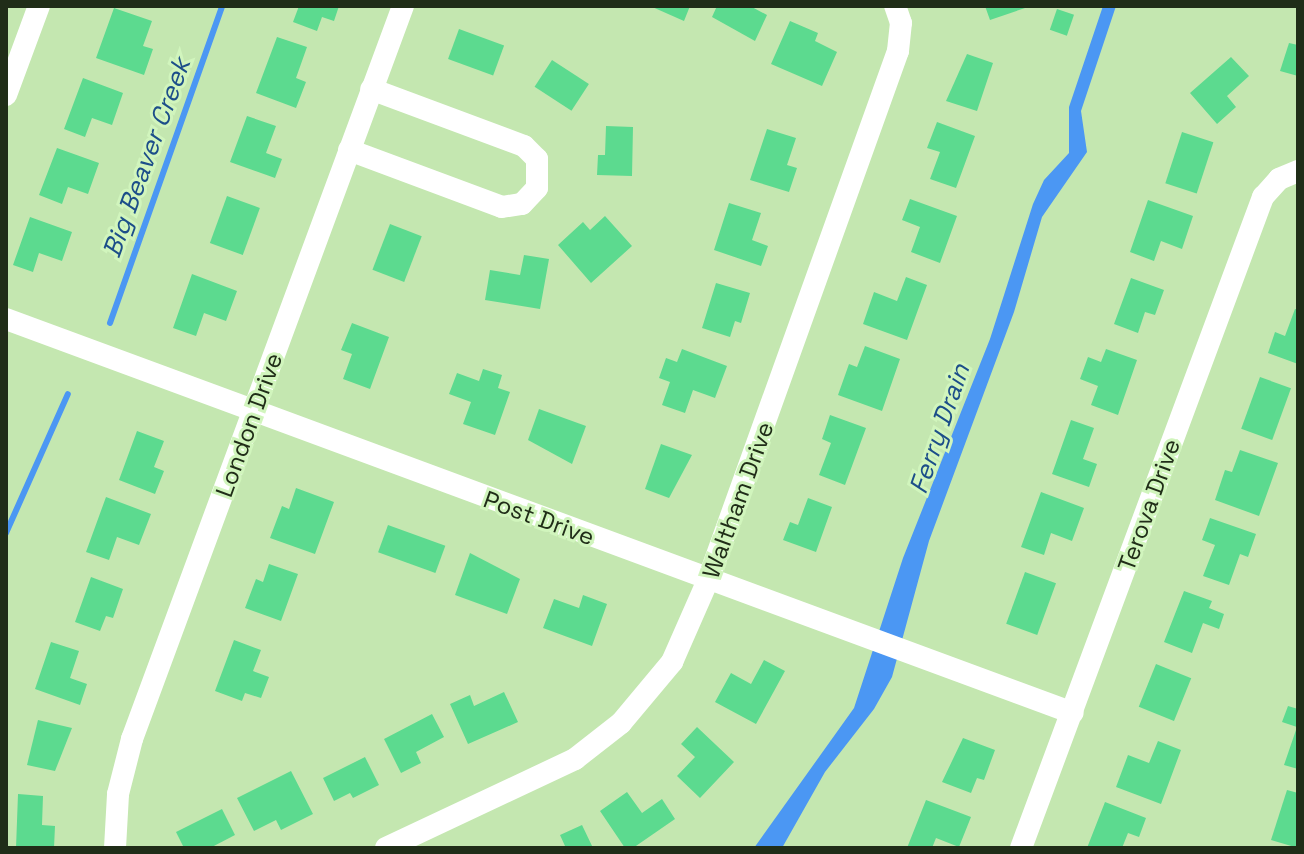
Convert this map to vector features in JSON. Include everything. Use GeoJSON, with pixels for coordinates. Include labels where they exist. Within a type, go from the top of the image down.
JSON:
{"type":"FeatureCollection","features":[{"type":"Feature","properties":{"kind":"street"},"geometry":{"type":"LineString","coordinates":[[6,95],[39,6]]}},
{"type":"Feature","properties":{"kind":"street","name":"London Drive"},"geometry":{"type":"LineString","coordinates":[[115,848],[127,754],[403,6]]}},
{"type":"Feature","properties":{"kind":"street","name":"Waltham Drive"},"geometry":{"type":"LineString","coordinates":[[386,848],[554,770],[612,731],[672,662],[708,580],[898,51],[901,23],[896,7]]}},
{"type":"Feature","properties":{"kind":"street"},"geometry":{"type":"LineString","coordinates":[[349,150],[502,207],[522,204],[537,188],[537,159],[524,146],[371,89]]}},
{"type":"Feature","properties":{"kind":"street","name":"Terova Drive"},"geometry":{"type":"LineString","coordinates":[[1021,848],[1263,197],[1295,172]]}},
{"type":"Feature","properties":{"kind":"street","name":"Post Drive"},"geometry":{"type":"LineString","coordinates":[[6,319],[1073,713]]}},
{"type":"Feature","properties":{"kind":"water","name":"Ferry Drain"},"geometry":{"type":"Polygon","coordinates":[[[1103,6],[1116,6],[1081,111],[1087,152],[1042,217],[1014,312],[929,541],[892,677],[874,709],[825,772],[782,848],[754,848],[854,708],[903,558],[990,339],[1033,204],[1044,180],[1069,153],[1069,107],[1103,6]]]}},
{"type":"Feature","properties":{"kind":"building"},"geometry":{"type":"Polygon","coordinates":[[[299,6],[339,6],[334,21],[322,17],[317,31],[293,22],[299,6]]]}},
{"type":"Feature","properties":{"kind":"building"},"geometry":{"type":"Polygon","coordinates":[[[650,6],[690,6],[684,21],[650,6]]]}},
{"type":"Feature","properties":{"kind":"building"},"geometry":{"type":"Polygon","coordinates":[[[717,6],[750,6],[767,15],[755,41],[712,17],[717,6]]]}},
{"type":"Feature","properties":{"kind":"building"},"geometry":{"type":"Polygon","coordinates":[[[985,6],[1031,6],[990,20],[985,6]]]}},
{"type":"Feature","properties":{"kind":"building"},"geometry":{"type":"Polygon","coordinates":[[[114,8],[152,21],[143,46],[153,49],[144,75],[96,58],[114,8]]]}},
{"type":"Feature","properties":{"kind":"building"},"geometry":{"type":"Polygon","coordinates":[[[1057,9],[1074,15],[1067,36],[1050,30],[1057,9]]]}},
{"type":"Feature","properties":{"kind":"building"},"geometry":{"type":"Polygon","coordinates":[[[790,21],[818,33],[815,41],[837,52],[822,86],[771,64],[790,21]]]}},
{"type":"Feature","properties":{"kind":"building"},"geometry":{"type":"Polygon","coordinates":[[[459,29],[504,45],[493,75],[448,59],[459,29]]]}},
{"type":"Feature","properties":{"kind":"building"},"geometry":{"type":"Polygon","coordinates":[[[277,37],[307,47],[296,78],[306,82],[296,108],[256,93],[277,37]]]}},
{"type":"Feature","properties":{"kind":"building"},"geometry":{"type":"Polygon","coordinates":[[[1289,43],[1298,45],[1298,76],[1280,71],[1289,43]]]}},
{"type":"Feature","properties":{"kind":"building"},"geometry":{"type":"Polygon","coordinates":[[[967,54],[993,63],[977,111],[946,101],[967,54]]]}},
{"type":"Feature","properties":{"kind":"building"},"geometry":{"type":"Polygon","coordinates":[[[1231,57],[1249,76],[1227,96],[1236,107],[1217,124],[1190,93],[1231,57]]]}},
{"type":"Feature","properties":{"kind":"building"},"geometry":{"type":"Polygon","coordinates":[[[552,60],[589,84],[571,111],[535,87],[552,60]]]}},
{"type":"Feature","properties":{"kind":"building"},"geometry":{"type":"Polygon","coordinates":[[[83,78],[123,93],[112,125],[92,118],[85,137],[64,129],[83,78]]]}},
{"type":"Feature","properties":{"kind":"building"},"geometry":{"type":"Polygon","coordinates":[[[247,116],[276,126],[266,153],[282,159],[275,178],[230,162],[247,116]]]}},
{"type":"Feature","properties":{"kind":"building"},"geometry":{"type":"Polygon","coordinates":[[[937,122],[975,136],[956,188],[930,179],[940,152],[927,148],[937,122]]]}},
{"type":"Feature","properties":{"kind":"building"},"geometry":{"type":"Polygon","coordinates":[[[606,126],[633,127],[632,176],[597,175],[598,155],[605,155],[606,126]]]}},
{"type":"Feature","properties":{"kind":"building"},"geometry":{"type":"Polygon","coordinates":[[[767,129],[796,138],[787,165],[797,168],[789,192],[750,180],[767,129]]]}},
{"type":"Feature","properties":{"kind":"building"},"geometry":{"type":"Polygon","coordinates":[[[1182,132],[1213,142],[1197,194],[1165,183],[1182,132]]]}},
{"type":"Feature","properties":{"kind":"building"},"geometry":{"type":"Polygon","coordinates":[[[57,148],[99,163],[88,194],[68,187],[62,204],[39,195],[57,148]]]}},
{"type":"Feature","properties":{"kind":"building"},"geometry":{"type":"Polygon","coordinates":[[[227,196],[260,208],[243,255],[210,243],[227,196]]]}},
{"type":"Feature","properties":{"kind":"building"},"geometry":{"type":"Polygon","coordinates":[[[910,199],[957,216],[940,263],[911,252],[920,227],[902,220],[910,199]]]}},
{"type":"Feature","properties":{"kind":"building"},"geometry":{"type":"Polygon","coordinates":[[[1148,200],[1193,216],[1182,249],[1161,241],[1154,261],[1130,252],[1148,200]]]}},
{"type":"Feature","properties":{"kind":"building"},"geometry":{"type":"Polygon","coordinates":[[[729,203],[761,213],[752,240],[768,246],[761,266],[714,250],[729,203]]]}},
{"type":"Feature","properties":{"kind":"building"},"geometry":{"type":"Polygon","coordinates":[[[605,216],[632,246],[591,283],[558,245],[583,222],[590,230],[605,216]]]}},
{"type":"Feature","properties":{"kind":"building"},"geometry":{"type":"Polygon","coordinates":[[[30,217],[72,232],[62,261],[39,253],[33,272],[13,265],[30,217]]]}},
{"type":"Feature","properties":{"kind":"building"},"geometry":{"type":"Polygon","coordinates":[[[390,224],[422,236],[404,282],[372,270],[390,224]]]}},
{"type":"Feature","properties":{"kind":"building"},"geometry":{"type":"Polygon","coordinates":[[[524,255],[549,259],[540,309],[485,300],[490,270],[520,275],[524,255]]]}},
{"type":"Feature","properties":{"kind":"building"},"geometry":{"type":"Polygon","coordinates":[[[192,274],[237,291],[226,321],[204,313],[196,336],[173,328],[192,274]]]}},
{"type":"Feature","properties":{"kind":"building"},"geometry":{"type":"Polygon","coordinates":[[[906,277],[927,285],[907,340],[863,324],[874,292],[897,301],[906,277]]]}},
{"type":"Feature","properties":{"kind":"building"},"geometry":{"type":"Polygon","coordinates":[[[1131,278],[1164,290],[1155,315],[1145,312],[1138,333],[1114,324],[1131,278]]]}},
{"type":"Feature","properties":{"kind":"building"},"geometry":{"type":"Polygon","coordinates":[[[716,283],[750,293],[741,323],[735,321],[730,337],[702,328],[716,283]]]}},
{"type":"Feature","properties":{"kind":"building"},"geometry":{"type":"Polygon","coordinates":[[[1295,309],[1298,310],[1298,364],[1268,353],[1275,332],[1285,336],[1295,309]]]}},
{"type":"Feature","properties":{"kind":"building"},"geometry":{"type":"Polygon","coordinates":[[[352,323],[389,337],[370,389],[343,379],[352,354],[341,350],[352,323]]]}},
{"type":"Feature","properties":{"kind":"building"},"geometry":{"type":"Polygon","coordinates":[[[865,346],[900,359],[882,411],[838,395],[849,364],[857,367],[865,346]]]}},
{"type":"Feature","properties":{"kind":"building"},"geometry":{"type":"Polygon","coordinates":[[[682,349],[727,366],[715,398],[693,390],[685,413],[662,405],[670,382],[659,378],[666,358],[677,362],[682,349]]]}},
{"type":"Feature","properties":{"kind":"building"},"geometry":{"type":"Polygon","coordinates":[[[1106,349],[1137,360],[1118,415],[1091,405],[1098,386],[1080,379],[1088,357],[1101,362],[1106,349]]]}},
{"type":"Feature","properties":{"kind":"building"},"geometry":{"type":"Polygon","coordinates":[[[483,369],[502,375],[498,388],[510,392],[495,435],[463,424],[471,402],[449,394],[457,373],[479,381],[483,369]]]}},
{"type":"Feature","properties":{"kind":"building"},"geometry":{"type":"Polygon","coordinates":[[[1260,377],[1291,388],[1272,440],[1241,429],[1260,377]]]}},
{"type":"Feature","properties":{"kind":"building"},"geometry":{"type":"Polygon","coordinates":[[[539,409],[586,426],[572,464],[528,440],[539,409]]]}},
{"type":"Feature","properties":{"kind":"building"},"geometry":{"type":"Polygon","coordinates":[[[830,415],[866,428],[845,485],[819,475],[831,443],[822,439],[830,415]]]}},
{"type":"Feature","properties":{"kind":"building"},"geometry":{"type":"Polygon","coordinates":[[[1071,420],[1094,428],[1083,459],[1097,464],[1089,487],[1052,474],[1071,420]]]}},
{"type":"Feature","properties":{"kind":"building"},"geometry":{"type":"Polygon","coordinates":[[[137,431],[164,441],[154,467],[164,471],[155,494],[119,480],[137,431]]]}},
{"type":"Feature","properties":{"kind":"building"},"geometry":{"type":"Polygon","coordinates":[[[661,444],[692,455],[669,498],[645,489],[661,444]]]}},
{"type":"Feature","properties":{"kind":"building"},"geometry":{"type":"Polygon","coordinates":[[[1240,450],[1278,463],[1259,516],[1215,500],[1225,470],[1232,472],[1240,450]]]}},
{"type":"Feature","properties":{"kind":"building"},"geometry":{"type":"Polygon","coordinates":[[[296,488],[334,502],[315,554],[270,538],[282,506],[289,509],[296,488]]]}},
{"type":"Feature","properties":{"kind":"building"},"geometry":{"type":"Polygon","coordinates":[[[1041,492],[1084,508],[1072,541],[1051,533],[1044,555],[1021,547],[1041,492]]]}},
{"type":"Feature","properties":{"kind":"building"},"geometry":{"type":"Polygon","coordinates":[[[106,497],[151,514],[139,545],[117,537],[109,560],[86,552],[106,497]]]}},
{"type":"Feature","properties":{"kind":"building"},"geometry":{"type":"Polygon","coordinates":[[[808,498],[832,507],[816,552],[783,540],[790,522],[798,525],[808,498]]]}},
{"type":"Feature","properties":{"kind":"building"},"geometry":{"type":"Polygon","coordinates":[[[1210,518],[1256,534],[1248,557],[1240,554],[1229,585],[1203,576],[1215,545],[1202,540],[1210,518]]]}},
{"type":"Feature","properties":{"kind":"building"},"geometry":{"type":"Polygon","coordinates":[[[388,525],[445,546],[435,573],[378,552],[388,525]]]}},
{"type":"Feature","properties":{"kind":"building"},"geometry":{"type":"Polygon","coordinates":[[[470,553],[520,579],[507,614],[455,595],[470,553]]]}},
{"type":"Feature","properties":{"kind":"building"},"geometry":{"type":"Polygon","coordinates":[[[269,564],[298,574],[281,621],[245,608],[256,579],[263,582],[269,564]]]}},
{"type":"Feature","properties":{"kind":"building"},"geometry":{"type":"Polygon","coordinates":[[[1025,572],[1056,583],[1037,635],[1006,624],[1025,572]]]}},
{"type":"Feature","properties":{"kind":"building"},"geometry":{"type":"Polygon","coordinates":[[[91,577],[123,589],[113,618],[106,616],[100,631],[75,622],[91,577]]]}},
{"type":"Feature","properties":{"kind":"building"},"geometry":{"type":"Polygon","coordinates":[[[1184,591],[1212,601],[1209,608],[1224,614],[1219,629],[1203,623],[1192,653],[1164,642],[1184,591]]]}},
{"type":"Feature","properties":{"kind":"building"},"geometry":{"type":"Polygon","coordinates":[[[583,595],[607,604],[592,646],[543,628],[554,599],[579,608],[583,595]]]}},
{"type":"Feature","properties":{"kind":"building"},"geometry":{"type":"Polygon","coordinates":[[[234,640],[261,650],[253,671],[269,677],[261,698],[245,693],[242,701],[215,691],[234,640]]]}},
{"type":"Feature","properties":{"kind":"building"},"geometry":{"type":"Polygon","coordinates":[[[51,642],[79,651],[70,678],[87,684],[80,705],[35,689],[51,642]]]}},
{"type":"Feature","properties":{"kind":"building"},"geometry":{"type":"Polygon","coordinates":[[[764,660],[785,671],[756,724],[715,702],[731,673],[751,684],[764,660]]]}},
{"type":"Feature","properties":{"kind":"building"},"geometry":{"type":"Polygon","coordinates":[[[1156,664],[1191,678],[1174,721],[1139,707],[1156,664]]]}},
{"type":"Feature","properties":{"kind":"building"},"geometry":{"type":"Polygon","coordinates":[[[504,692],[518,722],[468,744],[450,704],[470,695],[474,706],[504,692]]]}},
{"type":"Feature","properties":{"kind":"building"},"geometry":{"type":"Polygon","coordinates":[[[1288,706],[1298,709],[1298,769],[1284,765],[1297,727],[1282,722],[1288,706]]]}},
{"type":"Feature","properties":{"kind":"building"},"geometry":{"type":"Polygon","coordinates":[[[432,714],[444,737],[416,752],[421,763],[401,773],[384,739],[432,714]]]}},
{"type":"Feature","properties":{"kind":"building"},"geometry":{"type":"Polygon","coordinates":[[[38,720],[72,728],[55,771],[27,765],[38,720]]]}},
{"type":"Feature","properties":{"kind":"building"},"geometry":{"type":"Polygon","coordinates":[[[697,727],[734,762],[700,798],[677,776],[695,757],[681,744],[697,727]]]}},
{"type":"Feature","properties":{"kind":"building"},"geometry":{"type":"Polygon","coordinates":[[[963,738],[995,750],[984,780],[977,778],[971,793],[942,782],[963,738]]]}},
{"type":"Feature","properties":{"kind":"building"},"geometry":{"type":"Polygon","coordinates":[[[1158,741],[1181,750],[1161,804],[1116,787],[1128,755],[1149,763],[1158,741]]]}},
{"type":"Feature","properties":{"kind":"building"},"geometry":{"type":"Polygon","coordinates":[[[365,757],[379,785],[353,798],[350,793],[334,801],[323,778],[365,757]]]}},
{"type":"Feature","properties":{"kind":"building"},"geometry":{"type":"Polygon","coordinates":[[[291,771],[313,814],[281,830],[276,820],[254,831],[237,798],[291,771]]]}},
{"type":"Feature","properties":{"kind":"building"},"geometry":{"type":"Polygon","coordinates":[[[1287,790],[1298,793],[1298,848],[1271,840],[1287,790]]]}},
{"type":"Feature","properties":{"kind":"building"},"geometry":{"type":"Polygon","coordinates":[[[627,792],[642,813],[662,799],[675,819],[633,848],[625,848],[600,811],[627,792]]]}},
{"type":"Feature","properties":{"kind":"building"},"geometry":{"type":"Polygon","coordinates":[[[18,794],[43,796],[42,825],[55,826],[54,848],[16,848],[18,794]]]}},
{"type":"Feature","properties":{"kind":"building"},"geometry":{"type":"Polygon","coordinates":[[[926,800],[971,817],[959,847],[936,838],[932,848],[907,848],[926,800]]]}},
{"type":"Feature","properties":{"kind":"building"},"geometry":{"type":"Polygon","coordinates":[[[1105,802],[1146,818],[1139,837],[1128,833],[1122,848],[1087,848],[1105,802]]]}},
{"type":"Feature","properties":{"kind":"building"},"geometry":{"type":"Polygon","coordinates":[[[222,809],[235,835],[210,848],[184,848],[176,832],[222,809]]]}},
{"type":"Feature","properties":{"kind":"building"},"geometry":{"type":"Polygon","coordinates":[[[582,825],[593,848],[560,848],[565,846],[560,835],[582,825]]]}},
{"type":"Feature","properties":{"kind":"waterway","name":"Big Beaver Creek"},"geometry":{"type":"LineString","coordinates":[[110,323],[222,6]]}},
{"type":"Feature","properties":{"kind":"waterway","name":"Big Beaver Creek"},"geometry":{"type":"LineString","coordinates":[[6,533],[68,394]]}}]}
